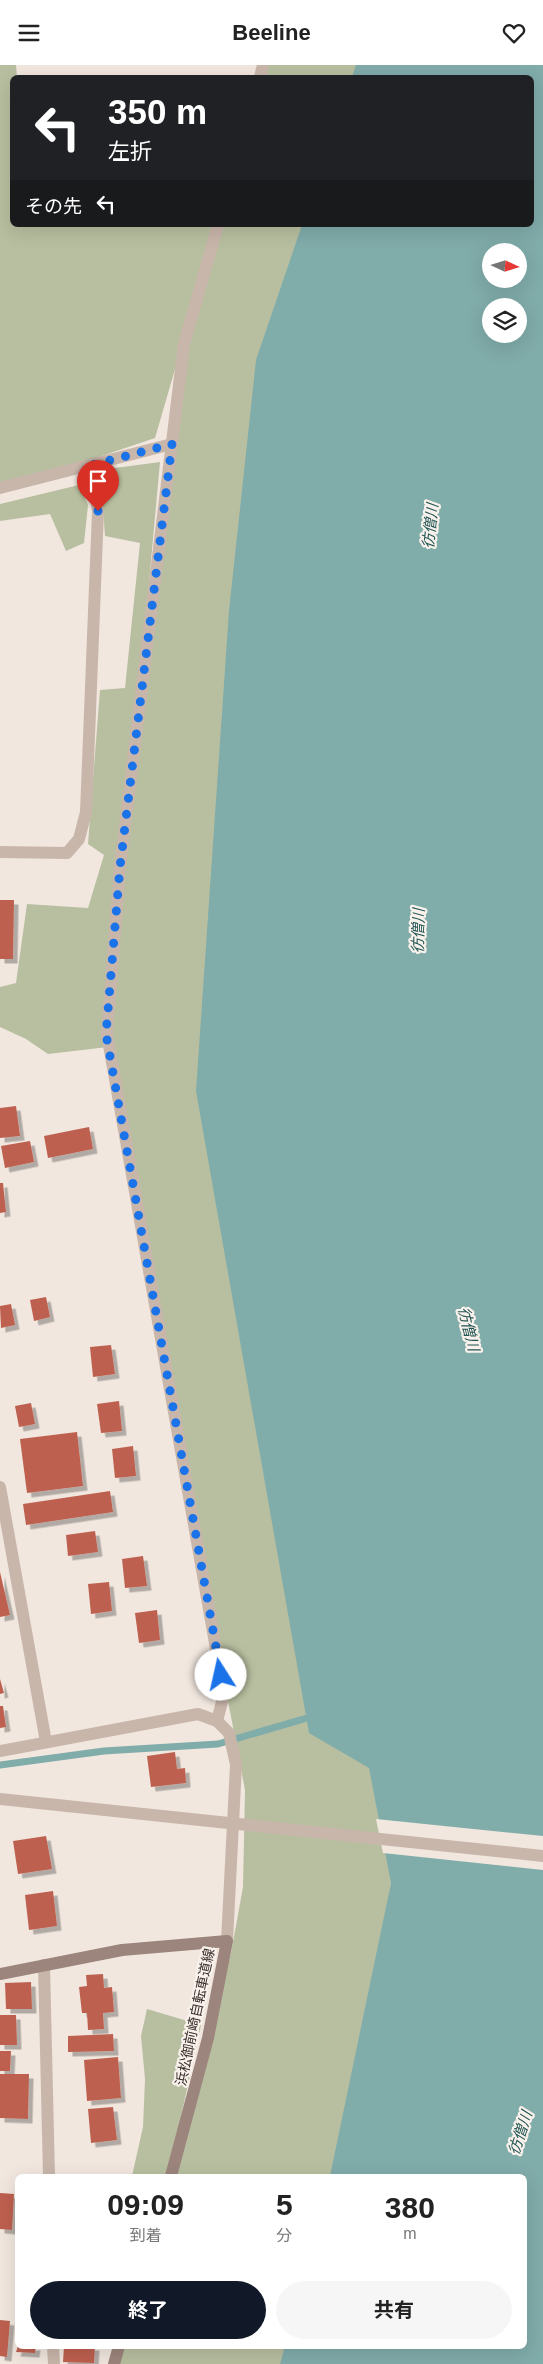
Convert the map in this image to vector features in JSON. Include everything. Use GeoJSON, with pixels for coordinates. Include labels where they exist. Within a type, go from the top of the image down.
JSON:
{"type":"FeatureCollection","features":[{"type":"Feature","properties":{"kind":"main road","name":"浜松御前崎自転車道線"},"geometry":{"type":"LineString","coordinates":[[0,1974],[122,1950],[227,1941],[208,2038],[172,2174]]}},
{"type":"Feature","properties":{"kind":"main road"},"geometry":{"type":"LineString","coordinates":[[114,2364],[118,2349]]}},
{"type":"Feature","properties":{"kind":"street"},"geometry":{"type":"LineString","coordinates":[[217,227],[184,344],[120,867],[106,1034],[224,1694],[217,1721]]}},
{"type":"Feature","properties":{"kind":"street"},"geometry":{"type":"LineString","coordinates":[[0,488],[172,444]]}},
{"type":"Feature","properties":{"kind":"street"},"geometry":{"type":"LineString","coordinates":[[0,853],[67,853],[79,839],[86,812],[98,511],[92,465]]}},
{"type":"Feature","properties":{"kind":"street"},"geometry":{"type":"LineString","coordinates":[[0,1487],[46,1742]]}},
{"type":"Feature","properties":{"kind":"street"},"geometry":{"type":"LineString","coordinates":[[0,1751],[198,1714],[217,1721],[228,1733],[236,1765],[227,1941]]}},
{"type":"Feature","properties":{"kind":"street"},"geometry":{"type":"LineString","coordinates":[[0,1799],[232,1825],[543,1856]]}},
{"type":"Feature","properties":{"kind":"street"},"geometry":{"type":"LineString","coordinates":[[44,1965],[49,2174]]}},
{"type":"Feature","properties":{"kind":"street"},"geometry":{"type":"LineString","coordinates":[[53,2349],[54,2364]]}},
{"type":"Feature","properties":{"kind":"green space"},"geometry":{"type":"Polygon","coordinates":[[[0,65],[16,65],[17,75],[10,75],[10,227],[216,227],[155,438],[30,480],[0,485],[0,65]]]}},
{"type":"Feature","properties":{"kind":"green space"},"geometry":{"type":"Polygon","coordinates":[[[266,65],[383,65],[378,75],[264,75],[266,65]]]}},
{"type":"Feature","properties":{"kind":"green space"},"geometry":{"type":"Polygon","coordinates":[[[221,227],[314,227],[379,1755],[391,1883],[343,2174],[170,2174],[231,1953],[243,1887],[245,1790],[190,1502],[108,1047],[48,1054],[26,1039],[0,1027],[0,987],[16,983],[27,904],[88,908],[104,855],[88,844],[100,690],[125,688],[140,543],[105,536],[100,470],[160,462],[134,747],[181,372],[221,227]]]}},
{"type":"Feature","properties":{"kind":"green space"},"geometry":{"type":"Polygon","coordinates":[[[79,485],[88,505],[84,543],[66,551],[50,514],[0,521],[0,504],[79,485]]]}},
{"type":"Feature","properties":{"kind":"green space"},"geometry":{"type":"Polygon","coordinates":[[[147,2009],[201,2025],[168,2174],[132,2174],[143,2127],[145,2079],[141,2036],[147,2009]]]}},
{"type":"Feature","properties":{"kind":"green space"},"geometry":{"type":"Polygon","coordinates":[[[115,2349],[314,2349],[312,2364],[111,2364],[115,2349]]]}},
{"type":"Feature","properties":{"kind":"water","name":"彷僧川"},"geometry":{"type":"Polygon","coordinates":[[[356,65],[543,65],[543,2364],[280,2364],[284,2349],[527,2349],[527,2174],[330,2174],[391,1883],[369,1768],[309,1733],[196,1091],[229,611],[256,360],[301,227],[534,227],[534,75],[353,75],[356,65]]]}},
{"type":"Feature","properties":{"kind":"pier"},"geometry":{"type":"Polygon","coordinates":[[[376,1819],[543,1836],[543,1870],[383,1853],[376,1819]]]}},
{"type":"Feature","properties":{"kind":"building"},"geometry":{"type":"Polygon","coordinates":[[[0,900],[14,900],[13,959],[0,959],[0,900]]]}},
{"type":"Feature","properties":{"kind":"building"},"geometry":{"type":"Polygon","coordinates":[[[16,1106],[20,1136],[0,1138],[0,1108],[16,1106]]]}},
{"type":"Feature","properties":{"kind":"building"},"geometry":{"type":"Polygon","coordinates":[[[89,1127],[93,1149],[48,1158],[44,1136],[89,1127]]]}},
{"type":"Feature","properties":{"kind":"building"},"geometry":{"type":"Polygon","coordinates":[[[30,1141],[34,1162],[5,1168],[1,1146],[30,1141]]]}},
{"type":"Feature","properties":{"kind":"building"},"geometry":{"type":"Polygon","coordinates":[[[0,1183],[3,1183],[6,1212],[0,1213],[0,1183]]]}},
{"type":"Feature","properties":{"kind":"building"},"geometry":{"type":"Polygon","coordinates":[[[46,1297],[50,1317],[34,1321],[30,1300],[46,1297]]]}},
{"type":"Feature","properties":{"kind":"building"},"geometry":{"type":"Polygon","coordinates":[[[11,1304],[15,1325],[1,1328],[0,1306],[11,1304]]]}},
{"type":"Feature","properties":{"kind":"building"},"geometry":{"type":"Polygon","coordinates":[[[111,1345],[115,1374],[93,1377],[90,1347],[111,1345]]]}},
{"type":"Feature","properties":{"kind":"building"},"geometry":{"type":"Polygon","coordinates":[[[119,1401],[122,1431],[101,1433],[97,1404],[119,1401]]]}},
{"type":"Feature","properties":{"kind":"building"},"geometry":{"type":"Polygon","coordinates":[[[31,1403],[35,1424],[19,1427],[15,1406],[31,1403]]]}},
{"type":"Feature","properties":{"kind":"building"},"geometry":{"type":"Polygon","coordinates":[[[77,1432],[83,1486],[27,1493],[20,1439],[77,1432]]]}},
{"type":"Feature","properties":{"kind":"building"},"geometry":{"type":"Polygon","coordinates":[[[133,1446],[136,1476],[115,1478],[112,1449],[133,1446]]]}},
{"type":"Feature","properties":{"kind":"building"},"geometry":{"type":"Polygon","coordinates":[[[110,1491],[113,1512],[26,1525],[23,1504],[110,1491]]]}},
{"type":"Feature","properties":{"kind":"building"},"geometry":{"type":"Polygon","coordinates":[[[95,1531],[98,1552],[68,1556],[66,1535],[95,1531]]]}},
{"type":"Feature","properties":{"kind":"building"},"geometry":{"type":"Polygon","coordinates":[[[143,1556],[147,1586],[125,1588],[122,1559],[143,1556]]]}},
{"type":"Feature","properties":{"kind":"building"},"geometry":{"type":"Polygon","coordinates":[[[0,1572],[10,1615],[0,1617],[0,1572]]]}},
{"type":"Feature","properties":{"kind":"building"},"geometry":{"type":"Polygon","coordinates":[[[109,1582],[112,1611],[91,1614],[88,1584],[109,1582]]]}},
{"type":"Feature","properties":{"kind":"building"},"geometry":{"type":"Polygon","coordinates":[[[157,1610],[160,1640],[139,1643],[135,1613],[157,1610]]]}},
{"type":"Feature","properties":{"kind":"building"},"geometry":{"type":"Polygon","coordinates":[[[0,1679],[4,1693],[0,1694],[0,1679]]]}},
{"type":"Feature","properties":{"kind":"building"},"geometry":{"type":"Polygon","coordinates":[[[0,1706],[3,1706],[6,1727],[0,1728],[0,1706]]]}},
{"type":"Feature","properties":{"kind":"building"},"geometry":{"type":"Polygon","coordinates":[[[175,1752],[177,1769],[185,1768],[186,1783],[151,1787],[147,1756],[175,1752]]]}},
{"type":"Feature","properties":{"kind":"building"},"geometry":{"type":"Polygon","coordinates":[[[46,1836],[52,1869],[18,1874],[13,1841],[46,1836]]]}},
{"type":"Feature","properties":{"kind":"building"},"geometry":{"type":"Polygon","coordinates":[[[53,1891],[57,1926],[29,1930],[25,1895],[53,1891]]]}},
{"type":"Feature","properties":{"kind":"building"},"geometry":{"type":"Polygon","coordinates":[[[103,1974],[104,1988],[112,1987],[114,2012],[103,2013],[104,2029],[88,2030],[87,2013],[82,2013],[79,1987],[87,1986],[86,1975],[103,1974]]]}},
{"type":"Feature","properties":{"kind":"building"},"geometry":{"type":"Polygon","coordinates":[[[31,1982],[32,2009],[6,2009],[5,1983],[31,1982]]]}},
{"type":"Feature","properties":{"kind":"building"},"geometry":{"type":"Polygon","coordinates":[[[0,2015],[16,2015],[17,2045],[0,2045],[0,2015]]]}},
{"type":"Feature","properties":{"kind":"building"},"geometry":{"type":"Polygon","coordinates":[[[113,2034],[114,2051],[68,2052],[68,2036],[113,2034]]]}},
{"type":"Feature","properties":{"kind":"building"},"geometry":{"type":"Polygon","coordinates":[[[0,2051],[11,2051],[10,2071],[0,2071],[0,2051]]]}},
{"type":"Feature","properties":{"kind":"building"},"geometry":{"type":"Polygon","coordinates":[[[118,2057],[121,2098],[87,2101],[84,2060],[118,2057]]]}},
{"type":"Feature","properties":{"kind":"building"},"geometry":{"type":"Polygon","coordinates":[[[0,2074],[29,2074],[28,2119],[0,2118],[0,2074]]]}},
{"type":"Feature","properties":{"kind":"building"},"geometry":{"type":"Polygon","coordinates":[[[113,2107],[117,2140],[91,2143],[88,2109],[113,2107]]]}},
{"type":"Feature","properties":{"kind":"building"},"geometry":{"type":"Polygon","coordinates":[[[0,2193],[14,2194],[12,2230],[0,2229],[0,2193]]]}},
{"type":"Feature","properties":{"kind":"building"},"geometry":{"type":"Polygon","coordinates":[[[0,2320],[10,2321],[7,2357],[0,2356],[0,2320]]]}},
{"type":"Feature","properties":{"kind":"building"},"geometry":{"type":"Polygon","coordinates":[[[17,2349],[36,2349],[35,2353],[16,2352],[17,2349]]]}},
{"type":"Feature","properties":{"kind":"building"},"geometry":{"type":"Polygon","coordinates":[[[64,2349],[95,2349],[94,2363],[63,2362],[64,2349]]]}},
{"type":"Feature","properties":{"kind":"waterway"},"geometry":{"type":"LineString","coordinates":[[0,1765],[104,1751],[218,1744],[314,1716]]}},
{"type":"Feature","properties":{"kind":"route"},"geometry":{"type":"LineString","coordinates":[[98,511],[92,465],[172,444],[120,867],[106,1034],[221,1675]]}}]}
